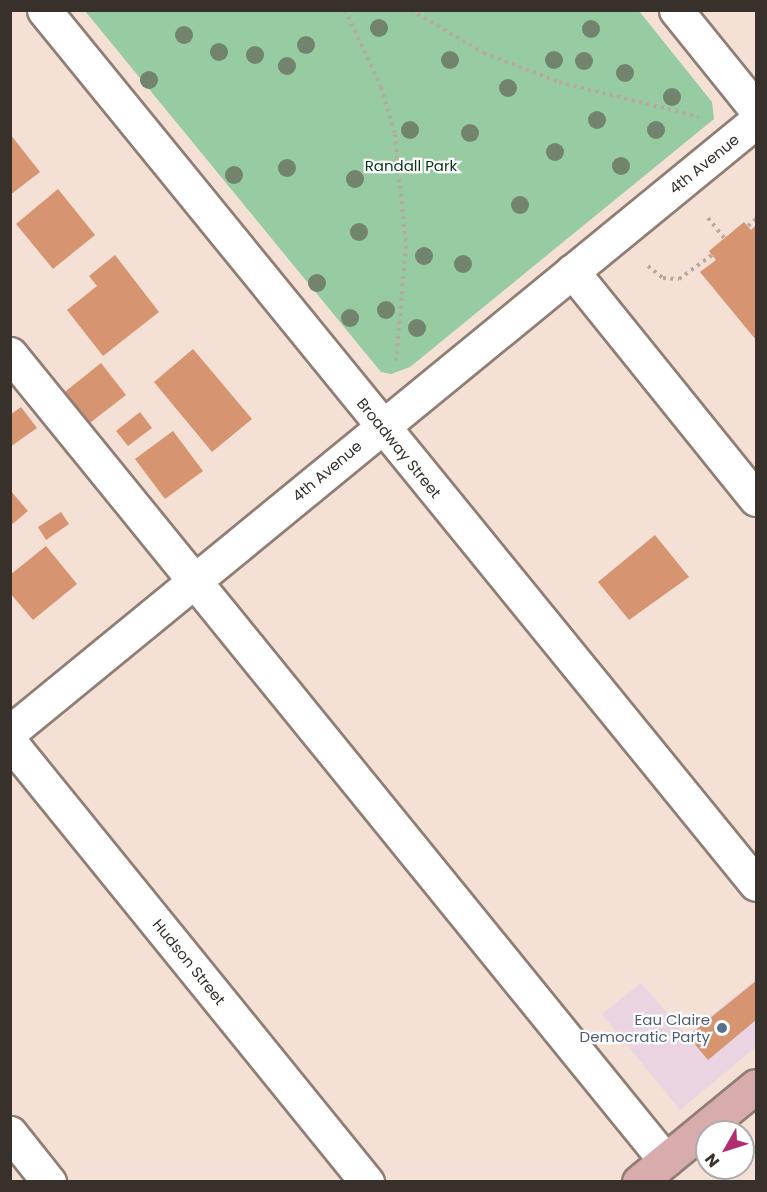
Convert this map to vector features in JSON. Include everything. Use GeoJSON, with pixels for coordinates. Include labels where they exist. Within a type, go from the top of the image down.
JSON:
{"type":"FeatureCollection","features":[{"type":"Feature","properties":{"kind":"main road"},"geometry":{"type":"LineString","coordinates":[[639,1182],[756,1086]]}},
{"type":"Feature","properties":{"kind":"street","name":"Broadway Street"},"geometry":{"type":"LineString","coordinates":[[44,10],[756,884]]}},
{"type":"Feature","properties":{"kind":"street"},"geometry":{"type":"LineString","coordinates":[[676,10],[756,109]]}},
{"type":"Feature","properties":{"kind":"street","name":"4th Avenue"},"geometry":{"type":"LineString","coordinates":[[10,732],[756,121]]}},
{"type":"Feature","properties":{"kind":"street"},"geometry":{"type":"LineString","coordinates":[[572,271],[756,499]]}},
{"type":"Feature","properties":{"kind":"street"},"geometry":{"type":"LineString","coordinates":[[10,354],[665,1160]]}},
{"type":"Feature","properties":{"kind":"street","name":"Hudson Street"},"geometry":{"type":"LineString","coordinates":[[10,742],[367,1182]]}},
{"type":"Feature","properties":{"kind":"street"},"geometry":{"type":"LineString","coordinates":[[10,1134],[48,1182]]}},
{"type":"Feature","properties":{"kind":"path"},"geometry":{"type":"LineString","coordinates":[[345,10],[381,87],[395,134],[406,246],[396,361]]}},
{"type":"Feature","properties":{"kind":"path"},"geometry":{"type":"LineString","coordinates":[[411,10],[453,37],[526,70],[602,94],[699,117]]}},
{"type":"Feature","properties":{"kind":"path"},"geometry":{"type":"LineString","coordinates":[[708,218],[724,238]]}},
{"type":"Feature","properties":{"kind":"path"},"geometry":{"type":"LineString","coordinates":[[748,226],[756,219]]}},
{"type":"Feature","properties":{"kind":"path"},"geometry":{"type":"LineString","coordinates":[[648,266],[663,278],[679,279],[712,255]]}},
{"type":"Feature","properties":{"kind":"shaded area"},"geometry":{"type":"Polygon","coordinates":[[[756,979],[756,1047],[680,1110],[602,1014],[641,983],[687,1035],[756,979]]]}},
{"type":"Feature","properties":{"kind":"green space","name":"Randall Park"},"geometry":{"type":"Polygon","coordinates":[[[85,11],[639,11],[712,102],[714,119],[410,367],[391,374],[381,372],[85,11]]]}},
{"type":"Feature","properties":{"kind":"building"},"geometry":{"type":"Polygon","coordinates":[[[10,134],[40,172],[10,195],[10,134]]]}},
{"type":"Feature","properties":{"kind":"building"},"geometry":{"type":"Polygon","coordinates":[[[58,189],[95,235],[53,269],[16,224],[58,189]]]}},
{"type":"Feature","properties":{"kind":"building"},"geometry":{"type":"Polygon","coordinates":[[[744,222],[751,230],[756,225],[756,340],[700,272],[716,260],[709,251],[744,222]]]}},
{"type":"Feature","properties":{"kind":"building"},"geometry":{"type":"Polygon","coordinates":[[[115,255],[159,312],[103,356],[67,310],[97,286],[89,276],[115,255]]]}},
{"type":"Feature","properties":{"kind":"building"},"geometry":{"type":"Polygon","coordinates":[[[193,349],[252,419],[212,452],[154,382],[193,349]]]}},
{"type":"Feature","properties":{"kind":"building"},"geometry":{"type":"Polygon","coordinates":[[[101,363],[126,395],[86,426],[61,395],[101,363]]]}},
{"type":"Feature","properties":{"kind":"building"},"geometry":{"type":"Polygon","coordinates":[[[21,407],[37,428],[10,447],[10,415],[21,407]]]}},
{"type":"Feature","properties":{"kind":"building"},"geometry":{"type":"Polygon","coordinates":[[[140,412],[152,428],[128,446],[116,431],[140,412]]]}},
{"type":"Feature","properties":{"kind":"building"},"geometry":{"type":"Polygon","coordinates":[[[173,431],[203,471],[165,499],[135,459],[173,431]]]}},
{"type":"Feature","properties":{"kind":"building"},"geometry":{"type":"Polygon","coordinates":[[[10,490],[28,511],[10,526],[10,490]]]}},
{"type":"Feature","properties":{"kind":"building"},"geometry":{"type":"Polygon","coordinates":[[[61,512],[69,524],[46,540],[38,527],[61,512]]]}},
{"type":"Feature","properties":{"kind":"building"},"geometry":{"type":"Polygon","coordinates":[[[655,535],[689,577],[629,620],[598,582],[655,535]]]}},
{"type":"Feature","properties":{"kind":"building"},"geometry":{"type":"Polygon","coordinates":[[[46,546],[77,584],[33,620],[10,593],[10,575],[46,546]]]}},
{"type":"Feature","properties":{"kind":"building","name":"Eau Claire Democratic Party"},"geometry":{"type":"Polygon","coordinates":[[[756,981],[756,1020],[708,1060],[688,1036],[756,981]]]}},
{"type":"Feature","properties":{"kind":"place","name":"Eau Claire Democratic Party"},"geometry":{"type":"Point","coordinates":[722,1028]}}]}
